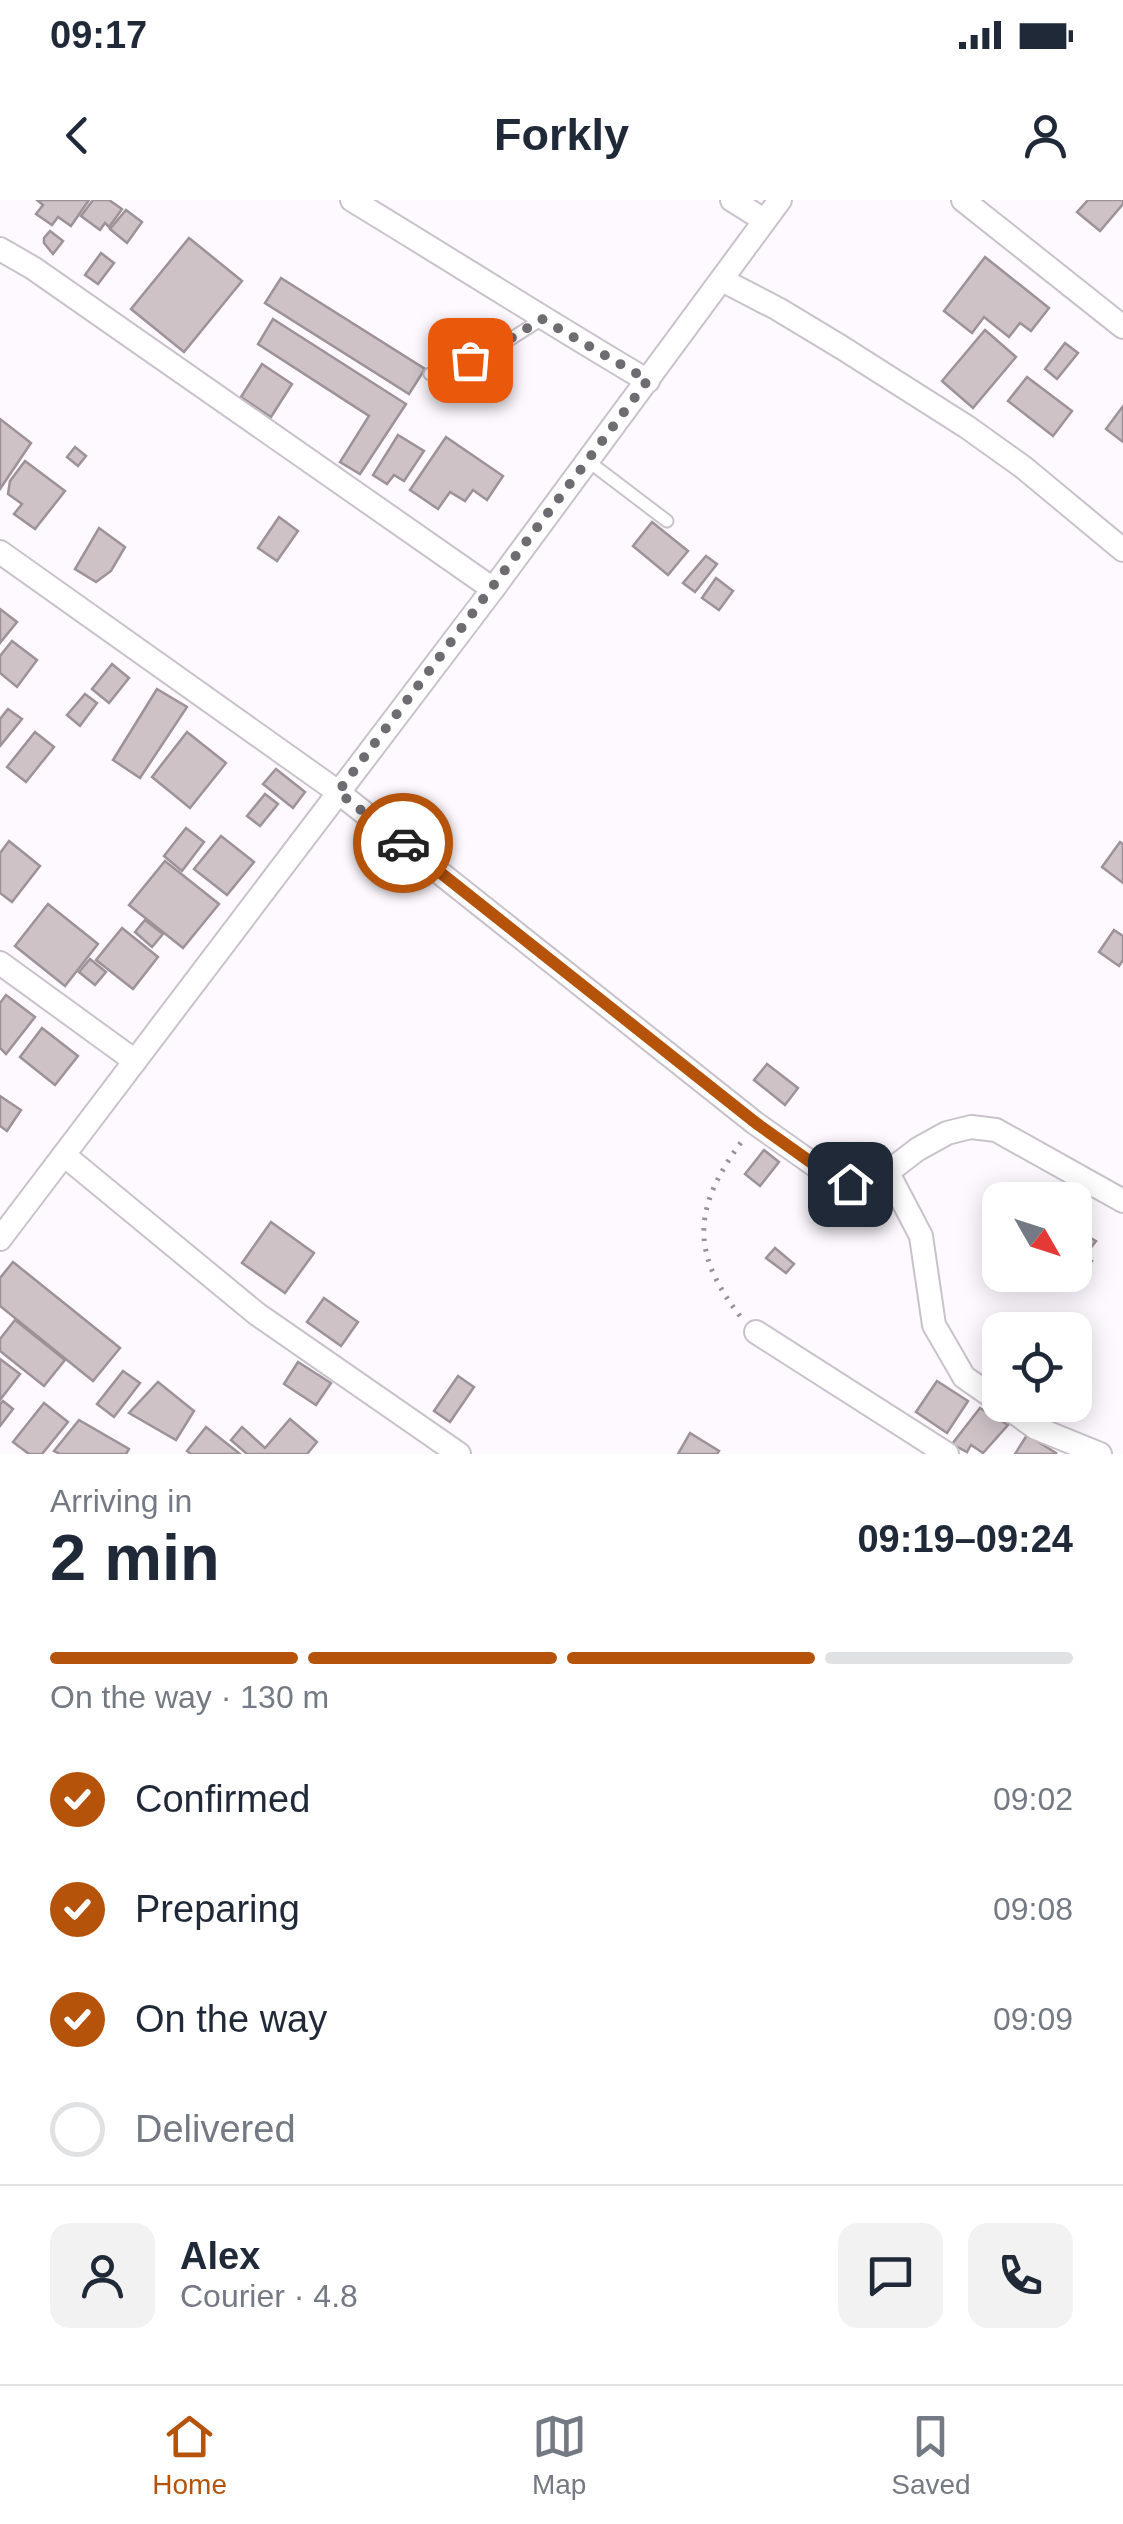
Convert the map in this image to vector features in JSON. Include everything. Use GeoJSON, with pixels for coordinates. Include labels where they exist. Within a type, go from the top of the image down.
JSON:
{"type":"FeatureCollection","features":[{"type":"Feature","properties":{"kind":"street"},"geometry":{"type":"LineString","coordinates":[[352,200],[648,380]]}},
{"type":"Feature","properties":{"kind":"street"},"geometry":{"type":"LineString","coordinates":[[732,200],[764,220]]}},
{"type":"Feature","properties":{"kind":"street"},"geometry":{"type":"LineString","coordinates":[[0,1239],[493,589],[780,200]]}},
{"type":"Feature","properties":{"kind":"street"},"geometry":{"type":"LineString","coordinates":[[978,204],[1123,327]]}},
{"type":"Feature","properties":{"kind":"street"},"geometry":{"type":"LineString","coordinates":[[0,249],[33,268],[493,589]]}},
{"type":"Feature","properties":{"kind":"street"},"geometry":{"type":"LineString","coordinates":[[722,280],[778,309],[966,427],[1022,467],[1123,550]]}},
{"type":"Feature","properties":{"kind":"street"},"geometry":{"type":"LineString","coordinates":[[0,552],[338,792],[756,1123],[833,1178],[850,1184],[876,1181],[947,1132],[970,1127],[996,1130],[1123,1201]]}},
{"type":"Feature","properties":{"kind":"street"},"geometry":{"type":"LineString","coordinates":[[0,963],[134,1062]]}},
{"type":"Feature","properties":{"kind":"street"},"geometry":{"type":"LineString","coordinates":[[64,1155],[257,1314],[459,1454]]}},
{"type":"Feature","properties":{"kind":"street"},"geometry":{"type":"LineString","coordinates":[[888,1173],[921,1236],[934,1325],[964,1377],[982,1390]]}},
{"type":"Feature","properties":{"kind":"street"},"geometry":{"type":"LineString","coordinates":[[756,1332],[947,1454]]}},
{"type":"Feature","properties":{"kind":"street"},"geometry":{"type":"LineString","coordinates":[[1028,1422],[1100,1454]]}},
{"type":"Feature","properties":{"kind":"lane"},"geometry":{"type":"LineString","coordinates":[[430,374],[492,350],[542,319]]}},
{"type":"Feature","properties":{"kind":"lane"},"geometry":{"type":"LineString","coordinates":[[588,462],[666,520]]}},
{"type":"Feature","properties":{"kind":"path"},"geometry":{"type":"LineString","coordinates":[[756,1123],[727,1161],[708,1199],[702,1241],[711,1272],[726,1298],[756,1332]]}},
{"type":"Feature","properties":{"kind":"building"},"geometry":{"type":"Polygon","coordinates":[[[37,200],[89,200],[71,226],[58,217],[52,225],[36,214],[43,205],[37,200]]]}},
{"type":"Feature","properties":{"kind":"building"},"geometry":{"type":"Polygon","coordinates":[[[93,200],[109,200],[122,209],[109,227],[105,223],[100,230],[81,216],[93,200]]]}},
{"type":"Feature","properties":{"kind":"building"},"geometry":{"type":"Polygon","coordinates":[[[1088,200],[1123,200],[1123,204],[1100,231],[1077,212],[1088,200]]]}},
{"type":"Feature","properties":{"kind":"building"},"geometry":{"type":"Polygon","coordinates":[[[126,210],[142,222],[127,243],[110,229],[126,210]]]}},
{"type":"Feature","properties":{"kind":"building"},"geometry":{"type":"Polygon","coordinates":[[[50,231],[63,241],[53,254],[44,243],[50,231]]]}},
{"type":"Feature","properties":{"kind":"building"},"geometry":{"type":"Polygon","coordinates":[[[189,238],[242,281],[184,352],[131,309],[189,238]]]}},
{"type":"Feature","properties":{"kind":"building"},"geometry":{"type":"Polygon","coordinates":[[[101,253],[114,263],[98,284],[85,275],[101,253]]]}},
{"type":"Feature","properties":{"kind":"building"},"geometry":{"type":"Polygon","coordinates":[[[985,257],[1049,308],[1031,331],[1020,323],[1009,337],[984,317],[972,333],[944,311],[985,257]]]}},
{"type":"Feature","properties":{"kind":"building"},"geometry":{"type":"Polygon","coordinates":[[[281,278],[425,369],[409,394],[265,303],[281,278]]]}},
{"type":"Feature","properties":{"kind":"building"},"geometry":{"type":"Polygon","coordinates":[[[273,319],[406,404],[360,474],[340,462],[369,416],[258,344],[273,319]]]}},
{"type":"Feature","properties":{"kind":"building"},"geometry":{"type":"Polygon","coordinates":[[[985,330],[1016,357],[973,408],[942,381],[985,330]]]}},
{"type":"Feature","properties":{"kind":"building"},"geometry":{"type":"Polygon","coordinates":[[[1065,343],[1078,353],[1057,379],[1045,369],[1065,343]]]}},
{"type":"Feature","properties":{"kind":"building"},"geometry":{"type":"Polygon","coordinates":[[[262,364],[292,384],[271,417],[241,397],[262,364]]]}},
{"type":"Feature","properties":{"kind":"building"},"geometry":{"type":"Polygon","coordinates":[[[1027,377],[1072,411],[1053,436],[1008,401],[1027,377]]]}},
{"type":"Feature","properties":{"kind":"building"},"geometry":{"type":"Polygon","coordinates":[[[1123,406],[1123,442],[1106,429],[1123,406]]]}},
{"type":"Feature","properties":{"kind":"building"},"geometry":{"type":"Polygon","coordinates":[[[0,419],[31,443],[0,489],[0,419]]]}},
{"type":"Feature","properties":{"kind":"building"},"geometry":{"type":"Polygon","coordinates":[[[398,435],[424,451],[404,481],[394,475],[387,484],[373,475],[398,435]]]}},
{"type":"Feature","properties":{"kind":"building"},"geometry":{"type":"Polygon","coordinates":[[[446,437],[503,476],[487,500],[473,490],[465,501],[450,492],[438,509],[410,490],[446,437]]]}},
{"type":"Feature","properties":{"kind":"building"},"geometry":{"type":"Polygon","coordinates":[[[75,447],[86,456],[78,466],[67,457],[75,447]]]}},
{"type":"Feature","properties":{"kind":"building"},"geometry":{"type":"Polygon","coordinates":[[[25,461],[65,491],[35,529],[14,514],[22,504],[8,494],[10,481],[25,461]]]}},
{"type":"Feature","properties":{"kind":"building"},"geometry":{"type":"Polygon","coordinates":[[[279,517],[298,531],[277,561],[258,548],[279,517]]]}},
{"type":"Feature","properties":{"kind":"building"},"geometry":{"type":"Polygon","coordinates":[[[652,522],[688,551],[668,575],[633,546],[652,522]]]}},
{"type":"Feature","properties":{"kind":"building"},"geometry":{"type":"Polygon","coordinates":[[[99,528],[125,547],[111,571],[96,582],[75,569],[99,528]]]}},
{"type":"Feature","properties":{"kind":"building"},"geometry":{"type":"Polygon","coordinates":[[[706,556],[717,564],[695,592],[683,583],[706,556]]]}},
{"type":"Feature","properties":{"kind":"building"},"geometry":{"type":"Polygon","coordinates":[[[716,578],[733,591],[719,610],[702,598],[716,578]]]}},
{"type":"Feature","properties":{"kind":"building"},"geometry":{"type":"Polygon","coordinates":[[[0,609],[17,622],[0,643],[0,609]]]}},
{"type":"Feature","properties":{"kind":"building"},"geometry":{"type":"Polygon","coordinates":[[[12,641],[37,660],[17,687],[0,673],[0,656],[12,641]]]}},
{"type":"Feature","properties":{"kind":"building"},"geometry":{"type":"Polygon","coordinates":[[[112,664],[129,678],[109,703],[92,689],[112,664]]]}},
{"type":"Feature","properties":{"kind":"building"},"geometry":{"type":"Polygon","coordinates":[[[157,689],[187,707],[140,778],[113,760],[157,689]]]}},
{"type":"Feature","properties":{"kind":"building"},"geometry":{"type":"Polygon","coordinates":[[[85,694],[97,703],[80,726],[67,715],[85,694]]]}},
{"type":"Feature","properties":{"kind":"building"},"geometry":{"type":"Polygon","coordinates":[[[8,709],[22,719],[0,746],[0,719],[8,709]]]}},
{"type":"Feature","properties":{"kind":"building"},"geometry":{"type":"Polygon","coordinates":[[[35,732],[54,747],[26,782],[7,767],[35,732]]]}},
{"type":"Feature","properties":{"kind":"building"},"geometry":{"type":"Polygon","coordinates":[[[187,732],[226,763],[190,808],[152,777],[187,732]]]}},
{"type":"Feature","properties":{"kind":"building"},"geometry":{"type":"Polygon","coordinates":[[[276,769],[305,792],[293,808],[263,784],[276,769]]]}},
{"type":"Feature","properties":{"kind":"building"},"geometry":{"type":"Polygon","coordinates":[[[265,794],[278,804],[260,826],[247,816],[265,794]]]}},
{"type":"Feature","properties":{"kind":"building"},"geometry":{"type":"Polygon","coordinates":[[[186,828],[204,842],[182,871],[164,856],[186,828]]]}},
{"type":"Feature","properties":{"kind":"building"},"geometry":{"type":"Polygon","coordinates":[[[221,836],[254,862],[227,895],[194,869],[221,836]]]}},
{"type":"Feature","properties":{"kind":"building"},"geometry":{"type":"Polygon","coordinates":[[[9,841],[40,866],[12,902],[0,893],[0,853],[9,841]]]}},
{"type":"Feature","properties":{"kind":"building"},"geometry":{"type":"Polygon","coordinates":[[[1120,842],[1123,844],[1123,883],[1102,867],[1120,842]]]}},
{"type":"Feature","properties":{"kind":"building"},"geometry":{"type":"Polygon","coordinates":[[[165,861],[219,904],[183,948],[129,905],[165,861]]]}},
{"type":"Feature","properties":{"kind":"building"},"geometry":{"type":"Polygon","coordinates":[[[48,904],[98,944],[65,986],[15,946],[48,904]]]}},
{"type":"Feature","properties":{"kind":"building"},"geometry":{"type":"Polygon","coordinates":[[[145,920],[163,934],[152,947],[135,932],[145,920]]]}},
{"type":"Feature","properties":{"kind":"building"},"geometry":{"type":"Polygon","coordinates":[[[122,928],[158,957],[133,989],[96,960],[122,928]]]}},
{"type":"Feature","properties":{"kind":"building"},"geometry":{"type":"Polygon","coordinates":[[[1114,930],[1123,936],[1123,960],[1119,966],[1099,952],[1114,930]]]}},
{"type":"Feature","properties":{"kind":"building"},"geometry":{"type":"Polygon","coordinates":[[[90,959],[106,972],[95,985],[79,972],[90,959]]]}},
{"type":"Feature","properties":{"kind":"building"},"geometry":{"type":"Polygon","coordinates":[[[6,995],[35,1017],[6,1054],[0,1048],[0,1003],[6,995]]]}},
{"type":"Feature","properties":{"kind":"building"},"geometry":{"type":"Polygon","coordinates":[[[42,1028],[78,1056],[55,1085],[20,1057],[42,1028]]]}},
{"type":"Feature","properties":{"kind":"building"},"geometry":{"type":"Polygon","coordinates":[[[767,1064],[798,1088],[785,1105],[754,1080],[767,1064]]]}},
{"type":"Feature","properties":{"kind":"building"},"geometry":{"type":"Polygon","coordinates":[[[0,1096],[21,1110],[7,1131],[0,1126],[0,1096]]]}},
{"type":"Feature","properties":{"kind":"building"},"geometry":{"type":"Polygon","coordinates":[[[764,1150],[779,1162],[760,1186],[745,1174],[764,1150]]]}},
{"type":"Feature","properties":{"kind":"building"},"geometry":{"type":"Polygon","coordinates":[[[271,1222],[314,1253],[285,1293],[242,1263],[271,1222]]]}},
{"type":"Feature","properties":{"kind":"building"},"geometry":{"type":"Polygon","coordinates":[[[775,1248],[794,1264],[786,1273],[766,1258],[775,1248]]]}},
{"type":"Feature","properties":{"kind":"building"},"geometry":{"type":"Polygon","coordinates":[[[13,1262],[120,1348],[93,1381],[0,1306],[0,1278],[13,1262]]]}},
{"type":"Feature","properties":{"kind":"building"},"geometry":{"type":"Polygon","coordinates":[[[324,1298],[358,1322],[341,1346],[307,1322],[324,1298]]]}},
{"type":"Feature","properties":{"kind":"building"},"geometry":{"type":"Polygon","coordinates":[[[15,1320],[65,1360],[44,1386],[0,1351],[0,1339],[15,1320]]]}},
{"type":"Feature","properties":{"kind":"building"},"geometry":{"type":"Polygon","coordinates":[[[0,1359],[20,1374],[0,1400],[0,1359]]]}},
{"type":"Feature","properties":{"kind":"building"},"geometry":{"type":"Polygon","coordinates":[[[298,1362],[331,1383],[316,1405],[284,1384],[298,1362]]]}},
{"type":"Feature","properties":{"kind":"building"},"geometry":{"type":"Polygon","coordinates":[[[123,1371],[140,1383],[114,1417],[97,1404],[123,1371]]]}},
{"type":"Feature","properties":{"kind":"building"},"geometry":{"type":"Polygon","coordinates":[[[458,1376],[474,1387],[450,1422],[434,1411],[458,1376]]]}},
{"type":"Feature","properties":{"kind":"building"},"geometry":{"type":"Polygon","coordinates":[[[937,1381],[968,1401],[947,1433],[916,1412],[937,1381]]]}},
{"type":"Feature","properties":{"kind":"building"},"geometry":{"type":"Polygon","coordinates":[[[158,1382],[194,1411],[176,1440],[129,1413],[158,1382]]]}},
{"type":"Feature","properties":{"kind":"building"},"geometry":{"type":"Polygon","coordinates":[[[3,1401],[13,1409],[0,1426],[0,1404],[3,1401]]]}},
{"type":"Feature","properties":{"kind":"building"},"geometry":{"type":"Polygon","coordinates":[[[44,1403],[68,1422],[42,1454],[29,1454],[13,1442],[44,1403]]]}},
{"type":"Feature","properties":{"kind":"building"},"geometry":{"type":"Polygon","coordinates":[[[980,1408],[982,1422],[1008,1425],[983,1453],[971,1445],[967,1452],[952,1444],[980,1408]]]}},
{"type":"Feature","properties":{"kind":"building"},"geometry":{"type":"Polygon","coordinates":[[[290,1419],[317,1442],[307,1454],[247,1454],[231,1440],[242,1427],[265,1448],[290,1419]]]}},
{"type":"Feature","properties":{"kind":"building"},"geometry":{"type":"Polygon","coordinates":[[[79,1420],[129,1449],[126,1454],[54,1451],[79,1420]]]}},
{"type":"Feature","properties":{"kind":"building"},"geometry":{"type":"Polygon","coordinates":[[[206,1427],[240,1454],[187,1451],[206,1427]]]}},
{"type":"Feature","properties":{"kind":"building"},"geometry":{"type":"Polygon","coordinates":[[[690,1433],[719,1451],[717,1454],[678,1454],[690,1433]]]}},
{"type":"Feature","properties":{"kind":"building"},"geometry":{"type":"Polygon","coordinates":[[[1027,1435],[1056,1453],[1015,1454],[1027,1435]]]}},
{"type":"Feature","properties":{"kind":"way so far"},"geometry":{"type":"LineString","coordinates":[[403,843],[338,792],[648,380],[542,319],[470,360]]}},
{"type":"Feature","properties":{"kind":"route"},"geometry":{"type":"LineString","coordinates":[[403,843],[756,1123],[833,1178],[850,1184]]}}]}
